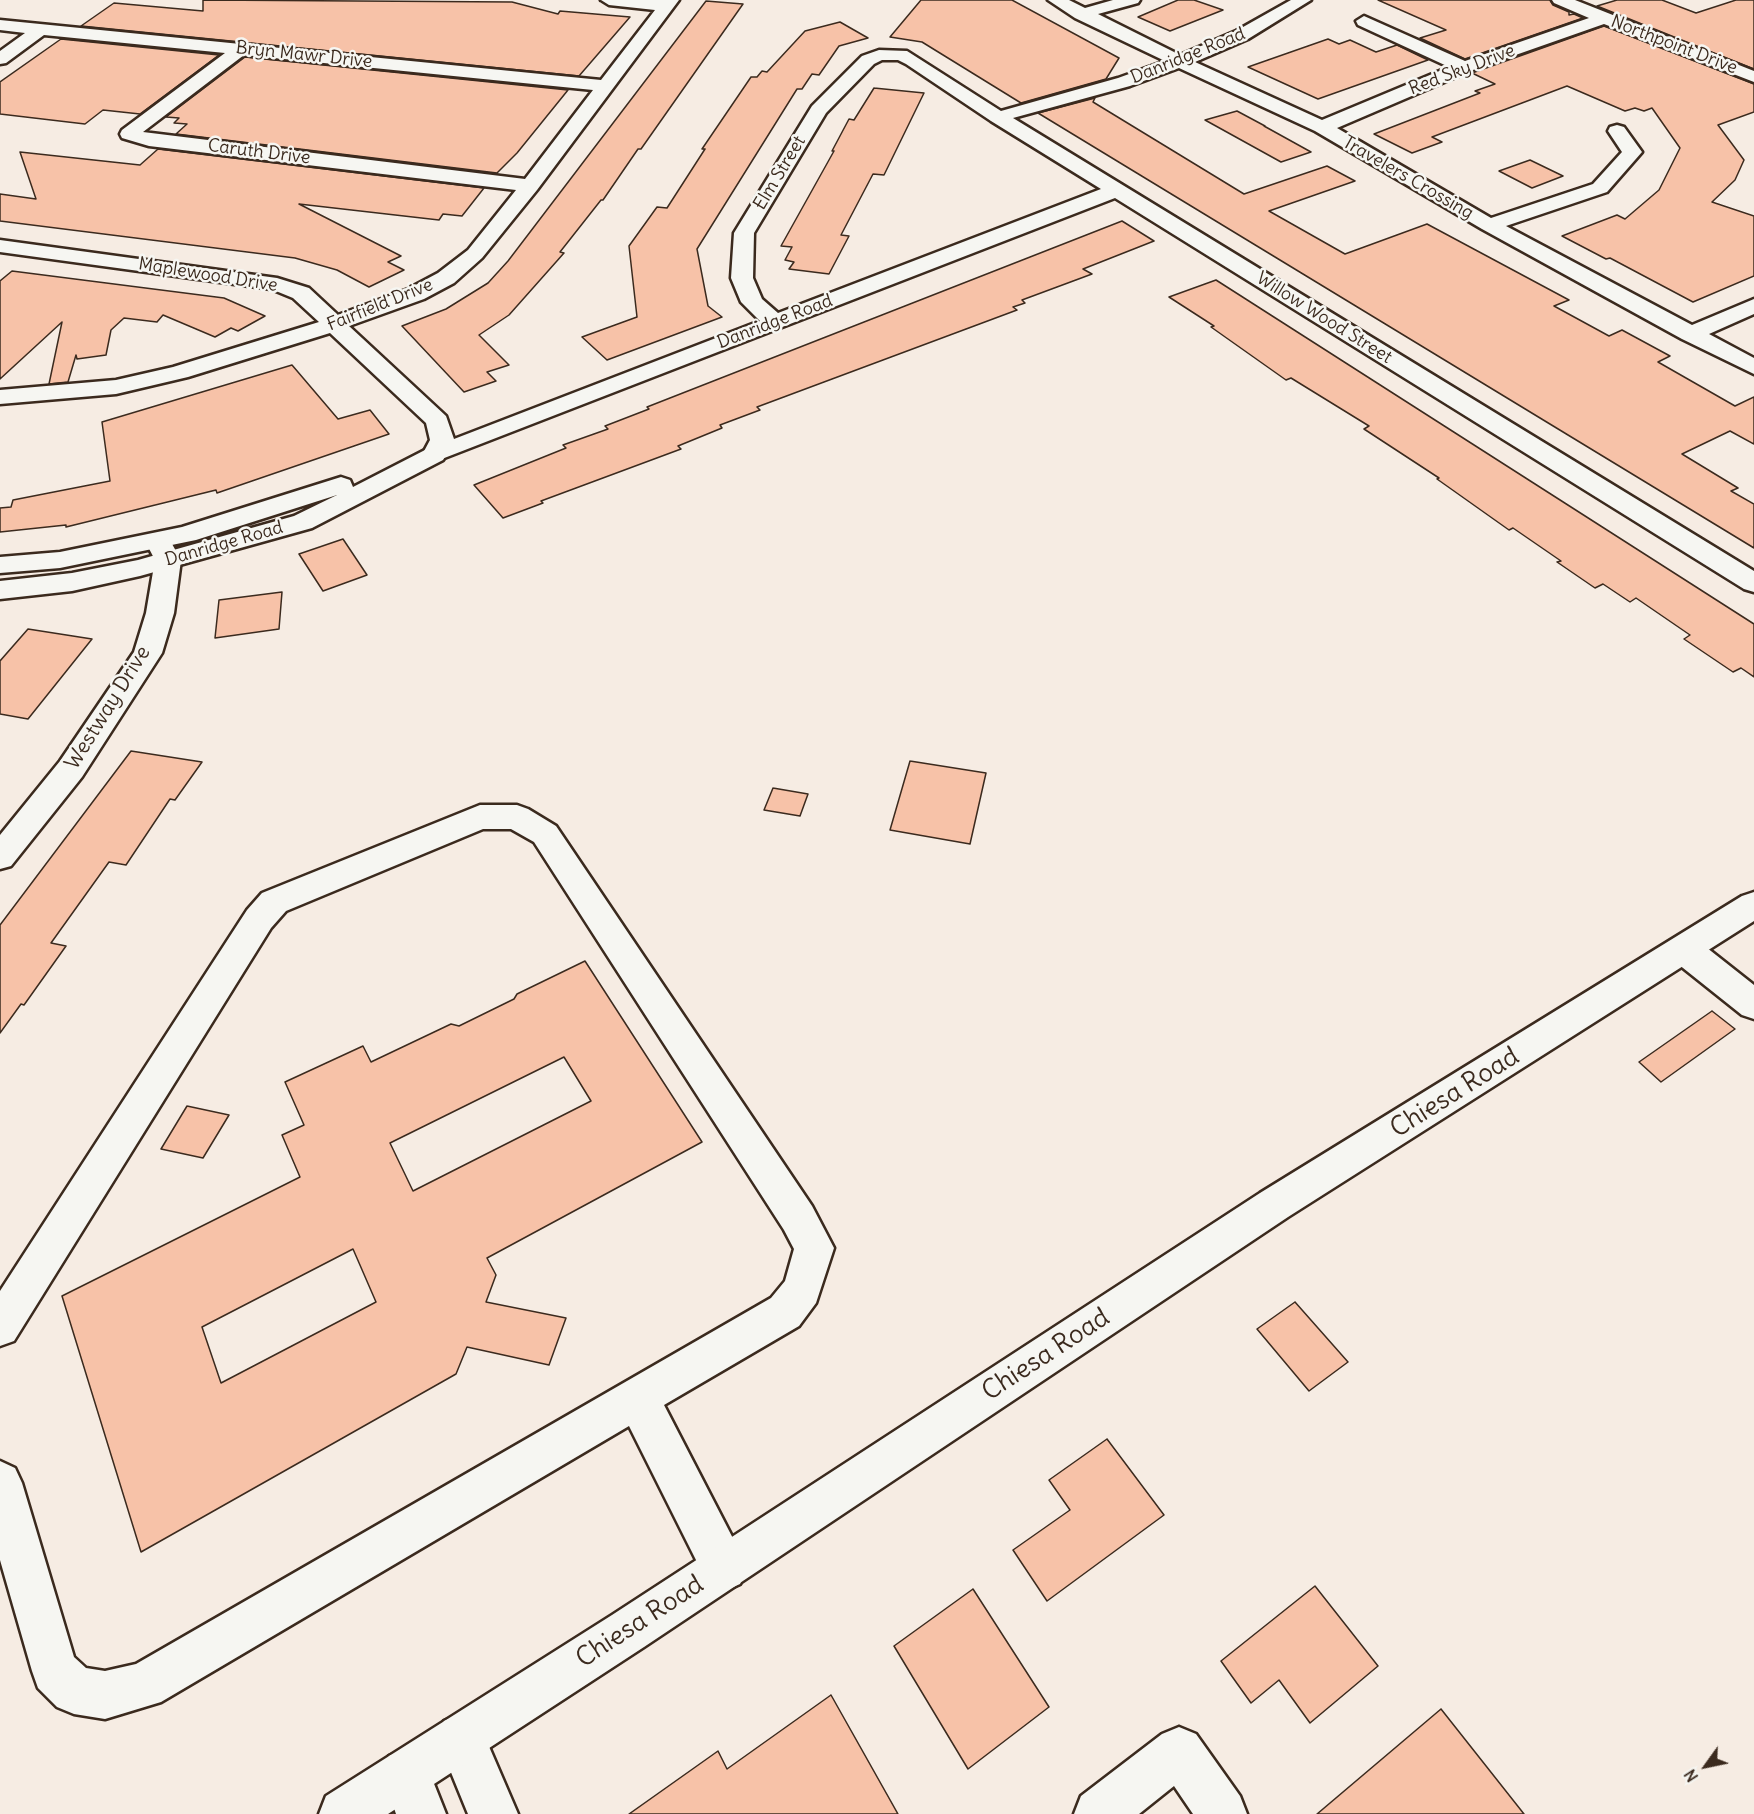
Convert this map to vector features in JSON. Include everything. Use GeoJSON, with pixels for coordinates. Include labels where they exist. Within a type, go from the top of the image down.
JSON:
{"type":"FeatureCollection","features":[{"type":"Feature","properties":{"kind":"street"},"geometry":{"type":"LineString","coordinates":[[609,0],[669,3]]}},
{"type":"Feature","properties":{"kind":"street","name":"Travelers Crossing"},"geometry":{"type":"LineString","coordinates":[[1056,0],[1180,62],[1322,127],[1490,225],[1754,367]]}},
{"type":"Feature","properties":{"kind":"street"},"geometry":{"type":"LineString","coordinates":[[1081,14],[1132,0]]}},
{"type":"Feature","properties":{"kind":"street","name":"Danridge Road"},"geometry":{"type":"LineString","coordinates":[[998,117],[1124,81],[1180,62],[1242,35],[1303,0]]}},
{"type":"Feature","properties":{"kind":"street","name":"Northpoint Drive"},"geometry":{"type":"LineString","coordinates":[[1560,0],[1754,77]]}},
{"type":"Feature","properties":{"kind":"street","name":"Fairfield Drive"},"geometry":{"type":"LineString","coordinates":[[0,397],[116,387],[180,372],[335,324],[416,294],[446,278],[475,254],[530,186],[669,3]]}},
{"type":"Feature","properties":{"kind":"street","name":"Red Sky Drive"},"geometry":{"type":"LineString","coordinates":[[1322,127],[1464,68],[1604,18]]}},
{"type":"Feature","properties":{"kind":"street"},"geometry":{"type":"LineString","coordinates":[[1364,21],[1464,68]]}},
{"type":"Feature","properties":{"kind":"street","name":"Bryn Mawr Drive"},"geometry":{"type":"LineString","coordinates":[[0,25],[607,86]]}},
{"type":"Feature","properties":{"kind":"street"},"geometry":{"type":"LineString","coordinates":[[0,59],[41,29]]}},
{"type":"Feature","properties":{"kind":"street","name":"Caruth Drive"},"geometry":{"type":"LineString","coordinates":[[241,49],[129,135],[149,140],[530,186]]}},
{"type":"Feature","properties":{"kind":"street","name":"Willow Wood Street"},"geometry":{"type":"LineString","coordinates":[[894,54],[912,60],[998,117],[1754,583]]}},
{"type":"Feature","properties":{"kind":"street","name":"Elm Street"},"geometry":{"type":"LineString","coordinates":[[775,322],[752,302],[741,278],[744,233],[819,110],[868,60],[879,55],[894,54]]}},
{"type":"Feature","properties":{"kind":"street"},"geometry":{"type":"LineString","coordinates":[[1490,225],[1600,188],[1632,152],[1617,131]]}},
{"type":"Feature","properties":{"kind":"street","name":"Danridge Road"},"geometry":{"type":"LineString","coordinates":[[0,566],[163,550],[303,522],[434,454],[1116,190]]}},
{"type":"Feature","properties":{"kind":"street","name":"Maplewood Drive"},"geometry":{"type":"LineString","coordinates":[[0,246],[276,284],[302,293],[437,421],[442,440],[434,454]]}},
{"type":"Feature","properties":{"kind":"street"},"geometry":{"type":"LineString","coordinates":[[1690,334],[1754,306]]}},
{"type":"Feature","properties":{"kind":"street","name":"Danridge Road"},"geometry":{"type":"LineString","coordinates":[[0,590],[72,582],[163,550]]}},
{"type":"Feature","properties":{"kind":"street","name":"Westway Drive"},"geometry":{"type":"LineString","coordinates":[[0,856],[71,769],[148,653],[160,613],[163,550]]}},
{"type":"Feature","properties":{"kind":"street"},"geometry":{"type":"LineString","coordinates":[[0,1327],[259,920],[274,902],[480,817],[517,817],[545,834],[798,1218],[814,1248],[801,1290],[785,1312],[144,1685],[105,1695],[74,1690],[55,1671],[0,1484]]}},
{"type":"Feature","properties":{"kind":"street","name":"Chiesa Road"},"geometry":{"type":"LineString","coordinates":[[344,1814],[414,1793],[461,1738],[724,1568],[1274,1205],[1754,905]]}},
{"type":"Feature","properties":{"kind":"street"},"geometry":{"type":"LineString","coordinates":[[1685,950],[1754,1005]]}},
{"type":"Feature","properties":{"kind":"street"},"geometry":{"type":"LineString","coordinates":[[637,1397],[724,1568]]}},
{"type":"Feature","properties":{"kind":"street"},"geometry":{"type":"LineString","coordinates":[[461,1738],[493,1814]]}},
{"type":"Feature","properties":{"kind":"street"},"geometry":{"type":"LineString","coordinates":[[1099,1814],[1179,1751],[1222,1814]]}},
{"type":"Feature","properties":{"kind":"building"},"geometry":{"type":"Polygon","coordinates":[[[203,0],[512,2],[558,14],[560,11],[630,17],[579,76],[81,26],[114,3],[203,11],[203,0]]]}},
{"type":"Feature","properties":{"kind":"building"},"geometry":{"type":"Polygon","coordinates":[[[921,0],[1012,0],[1119,58],[1106,79],[1021,103],[922,42],[890,37],[921,0]]]}},
{"type":"Feature","properties":{"kind":"building"},"geometry":{"type":"Polygon","coordinates":[[[1178,0],[1194,0],[1223,10],[1170,31],[1138,17],[1178,0]]]}},
{"type":"Feature","properties":{"kind":"building"},"geometry":{"type":"Polygon","coordinates":[[[1378,0],[1550,0],[1553,5],[1569,12],[1569,15],[1574,14],[1583,18],[1465,59],[1420,38],[1446,30],[1378,0]]]}},
{"type":"Feature","properties":{"kind":"building"},"geometry":{"type":"Polygon","coordinates":[[[1617,0],[1662,0],[1696,13],[1736,0],[1754,0],[1754,69],[1597,6],[1617,0]]]}},
{"type":"Feature","properties":{"kind":"building"},"geometry":{"type":"Polygon","coordinates":[[[706,1],[743,4],[641,149],[638,149],[603,200],[560,252],[564,253],[509,315],[479,335],[509,365],[487,372],[496,381],[464,392],[402,326],[446,309],[488,283],[508,261],[706,1]]]}},
{"type":"Feature","properties":{"kind":"building"},"geometry":{"type":"Polygon","coordinates":[[[840,22],[868,38],[839,46],[819,75],[812,74],[802,89],[797,89],[697,249],[708,306],[722,317],[607,360],[582,337],[637,317],[629,246],[657,207],[667,208],[705,149],[702,149],[751,77],[757,77],[762,71],[767,72],[805,31],[840,22]]]}},
{"type":"Feature","properties":{"kind":"building"},"geometry":{"type":"Polygon","coordinates":[[[1604,26],[1754,84],[1754,112],[1718,125],[1744,160],[1735,180],[1712,202],[1754,216],[1754,276],[1693,302],[1610,258],[1606,259],[1562,236],[1617,215],[1625,219],[1659,190],[1680,148],[1652,108],[1644,111],[1635,108],[1625,111],[1567,86],[1432,137],[1442,142],[1412,153],[1374,134],[1480,93],[1475,91],[1495,84],[1472,73],[1604,26]]]}},
{"type":"Feature","properties":{"kind":"building"},"geometry":{"type":"Polygon","coordinates":[[[61,39],[219,55],[140,114],[103,110],[85,124],[0,114],[0,82],[61,39]]]}},
{"type":"Feature","properties":{"kind":"building"},"geometry":{"type":"Polygon","coordinates":[[[1328,39],[1339,44],[1350,40],[1376,52],[1397,45],[1428,60],[1318,99],[1248,67],[1328,39]]]}},
{"type":"Feature","properties":{"kind":"building"},"geometry":{"type":"Polygon","coordinates":[[[245,57],[568,90],[517,153],[497,173],[176,134],[187,124],[174,123],[179,118],[166,117],[245,57]]]}},
{"type":"Feature","properties":{"kind":"building"},"geometry":{"type":"Polygon","coordinates":[[[874,88],[924,93],[884,175],[873,174],[841,235],[849,236],[829,274],[789,269],[794,262],[785,260],[792,247],[781,246],[834,151],[832,151],[849,119],[854,120],[874,88]]]}},
{"type":"Feature","properties":{"kind":"building"},"geometry":{"type":"Polygon","coordinates":[[[1095,98],[1093,102],[1244,194],[1327,166],[1355,181],[1269,211],[1345,254],[1427,224],[1569,300],[1554,306],[1609,336],[1622,330],[1670,356],[1658,362],[1735,406],[1754,397],[1754,444],[1730,431],[1682,454],[1738,488],[1731,491],[1754,504],[1754,548],[1038,113],[1095,98]]]}},
{"type":"Feature","properties":{"kind":"building"},"geometry":{"type":"Polygon","coordinates":[[[1237,111],[1311,152],[1281,162],[1205,120],[1237,111]]]}},
{"type":"Feature","properties":{"kind":"building"},"geometry":{"type":"Polygon","coordinates":[[[158,149],[484,188],[462,216],[443,214],[439,220],[299,204],[401,256],[388,262],[404,270],[369,287],[337,270],[295,258],[0,221],[0,194],[36,199],[20,152],[140,165],[158,149]]]}},
{"type":"Feature","properties":{"kind":"building"},"geometry":{"type":"Polygon","coordinates":[[[1530,160],[1563,176],[1532,188],[1499,171],[1530,160]]]}},
{"type":"Feature","properties":{"kind":"building"},"geometry":{"type":"Polygon","coordinates":[[[1122,221],[1154,241],[1083,269],[1092,274],[1022,300],[1025,303],[1013,307],[1017,310],[757,407],[760,410],[720,425],[722,428],[678,446],[681,449],[541,501],[543,503],[503,518],[474,485],[566,448],[563,445],[608,429],[605,426],[649,409],[647,407],[1122,221]]]}},
{"type":"Feature","properties":{"kind":"building"},"geometry":{"type":"Polygon","coordinates":[[[12,271],[224,298],[265,316],[238,331],[231,328],[215,337],[163,315],[157,322],[124,318],[111,330],[106,355],[77,359],[76,355],[68,382],[49,384],[62,322],[0,379],[0,281],[12,271]]]}},
{"type":"Feature","properties":{"kind":"building"},"geometry":{"type":"Polygon","coordinates":[[[1216,280],[1754,624],[1754,677],[1741,668],[1733,672],[1684,639],[1690,635],[1636,598],[1630,602],[1603,584],[1595,588],[1557,562],[1561,561],[1513,528],[1509,530],[1437,479],[1439,478],[1364,429],[1369,426],[1291,378],[1286,380],[1211,327],[1214,326],[1169,297],[1216,280]]]}},
{"type":"Feature","properties":{"kind":"building"},"geometry":{"type":"Polygon","coordinates":[[[292,365],[338,419],[370,410],[389,434],[217,493],[216,490],[66,527],[66,525],[0,532],[0,508],[11,507],[13,500],[110,481],[102,422],[292,365]]]}},
{"type":"Feature","properties":{"kind":"building"},"geometry":{"type":"Polygon","coordinates":[[[343,539],[367,575],[323,591],[299,554],[343,539]]]}},
{"type":"Feature","properties":{"kind":"building"},"geometry":{"type":"Polygon","coordinates":[[[282,592],[279,629],[215,638],[219,600],[282,592]]]}},
{"type":"Feature","properties":{"kind":"building"},"geometry":{"type":"Polygon","coordinates":[[[28,629],[92,639],[28,719],[0,714],[0,661],[28,629]]]}},
{"type":"Feature","properties":{"kind":"building"},"geometry":{"type":"Polygon","coordinates":[[[131,751],[202,762],[175,800],[170,799],[126,865],[109,862],[51,943],[66,946],[24,1005],[21,1004],[0,1033],[0,925],[131,751]]]}},
{"type":"Feature","properties":{"kind":"building"},"geometry":{"type":"Polygon","coordinates":[[[910,761],[986,773],[970,844],[890,830],[910,761]]]}},
{"type":"Feature","properties":{"kind":"building"},"geometry":{"type":"Polygon","coordinates":[[[773,788],[808,794],[800,816],[764,810],[773,788]]]}},
{"type":"Feature","properties":{"kind":"building"},"geometry":{"type":"Polygon","coordinates":[[[585,961],[702,1142],[487,1258],[496,1275],[486,1302],[566,1318],[549,1365],[467,1347],[456,1374],[141,1552],[62,1296],[300,1177],[282,1135],[304,1125],[285,1082],[363,1046],[371,1062],[451,1024],[459,1026],[514,999],[517,994],[585,961]],[[564,1057],[390,1143],[413,1191],[591,1101],[564,1057]],[[353,1249],[202,1327],[221,1383],[376,1302],[353,1249]]]}},
{"type":"Feature","properties":{"kind":"building"},"geometry":{"type":"Polygon","coordinates":[[[1712,1011],[1735,1029],[1661,1082],[1639,1062],[1712,1011]]]}},
{"type":"Feature","properties":{"kind":"building"},"geometry":{"type":"Polygon","coordinates":[[[187,1106],[229,1115],[203,1158],[161,1149],[187,1106]]]}},
{"type":"Feature","properties":{"kind":"building"},"geometry":{"type":"Polygon","coordinates":[[[1295,1302],[1348,1362],[1309,1391],[1257,1329],[1295,1302]]]}},
{"type":"Feature","properties":{"kind":"building"},"geometry":{"type":"Polygon","coordinates":[[[1107,1439],[1164,1515],[1047,1601],[1013,1550],[1070,1510],[1049,1480],[1107,1439]]]}},
{"type":"Feature","properties":{"kind":"building"},"geometry":{"type":"Polygon","coordinates":[[[1315,1586],[1378,1666],[1310,1723],[1279,1680],[1251,1703],[1221,1661],[1315,1586]]]}},
{"type":"Feature","properties":{"kind":"building"},"geometry":{"type":"Polygon","coordinates":[[[973,1589],[1049,1707],[968,1769],[894,1646],[973,1589]]]}},
{"type":"Feature","properties":{"kind":"building"},"geometry":{"type":"Polygon","coordinates":[[[831,1695],[898,1814],[629,1814],[718,1751],[727,1769],[831,1695]]]}},
{"type":"Feature","properties":{"kind":"building"},"geometry":{"type":"Polygon","coordinates":[[[1441,1709],[1524,1814],[1317,1814],[1441,1709]]]}}]}
